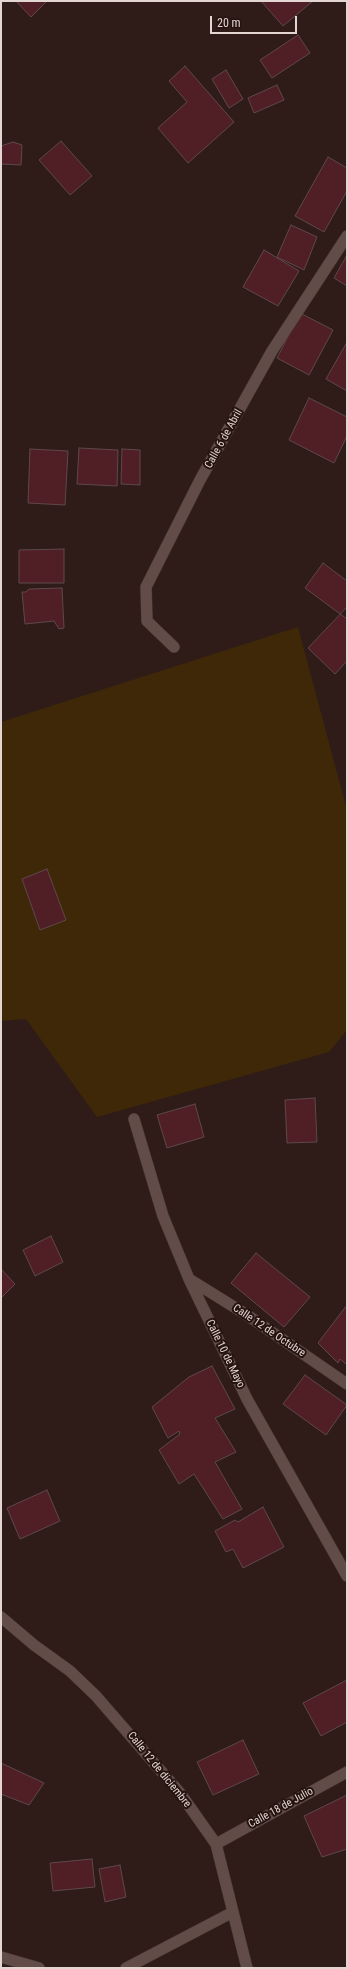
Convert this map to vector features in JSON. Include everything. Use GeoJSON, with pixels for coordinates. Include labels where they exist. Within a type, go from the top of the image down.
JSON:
{"type":"FeatureCollection","features":[{"type":"Feature","properties":{"kind":"street","name":"Calle 6 de Abril"},"geometry":{"type":"LineString","coordinates":[[174,647],[147,621],[146,587],[200,480],[272,351],[347,236]]}},
{"type":"Feature","properties":{"kind":"street","name":"Calle 10 de Mayo"},"geometry":{"type":"LineString","coordinates":[[134,1119],[163,1216],[189,1279],[247,1399],[347,1576]]}},
{"type":"Feature","properties":{"kind":"street","name":"Calle 12 de Octubre"},"geometry":{"type":"LineString","coordinates":[[189,1279],[247,1315],[347,1384]]}},
{"type":"Feature","properties":{"kind":"street","name":"Calle 12 de diciembre"},"geometry":{"type":"LineString","coordinates":[[1,1617],[34,1645],[70,1671],[96,1696],[180,1793],[216,1844],[247,1968]]}},
{"type":"Feature","properties":{"kind":"street","name":"Calle 18 de Julio"},"geometry":{"type":"LineString","coordinates":[[216,1844],[347,1772]]}},
{"type":"Feature","properties":{"kind":"street"},"geometry":{"type":"LineString","coordinates":[[126,1968],[233,1912]]}},
{"type":"Feature","properties":{"kind":"street"},"geometry":{"type":"LineString","coordinates":[[1,1957],[39,1968]]}},
{"type":"Feature","properties":{"kind":"shaded area"},"geometry":{"type":"Polygon","coordinates":[[[298,627],[347,810],[347,1030],[329,1052],[97,1117],[26,1019],[1,1021],[1,722],[298,627]]]}},
{"type":"Feature","properties":{"kind":"building"},"geometry":{"type":"Polygon","coordinates":[[[16,1],[47,1],[31,17],[16,1]]]}},
{"type":"Feature","properties":{"kind":"building"},"geometry":{"type":"Polygon","coordinates":[[[261,1],[313,1],[283,26],[261,1]]]}},
{"type":"Feature","properties":{"kind":"building"},"geometry":{"type":"Polygon","coordinates":[[[298,35],[310,53],[272,78],[260,60],[298,35]]]}},
{"type":"Feature","properties":{"kind":"building"},"geometry":{"type":"Polygon","coordinates":[[[185,66],[234,122],[188,163],[158,128],[187,102],[169,81],[185,66]]]}},
{"type":"Feature","properties":{"kind":"building"},"geometry":{"type":"Polygon","coordinates":[[[226,70],[243,99],[229,108],[212,79],[226,70]]]}},
{"type":"Feature","properties":{"kind":"building"},"geometry":{"type":"Polygon","coordinates":[[[277,85],[284,100],[254,113],[248,98],[277,85]]]}},
{"type":"Feature","properties":{"kind":"building"},"geometry":{"type":"Polygon","coordinates":[[[61,141],[92,176],[70,195],[39,160],[61,141]]]}},
{"type":"Feature","properties":{"kind":"building"},"geometry":{"type":"Polygon","coordinates":[[[13,142],[22,145],[21,165],[1,164],[1,146],[13,142]]]}},
{"type":"Feature","properties":{"kind":"building"},"geometry":{"type":"Polygon","coordinates":[[[328,157],[347,168],[347,191],[324,232],[295,216],[328,157]]]}},
{"type":"Feature","properties":{"kind":"building"},"geometry":{"type":"Polygon","coordinates":[[[291,225],[317,237],[304,270],[277,257],[291,225]]]}},
{"type":"Feature","properties":{"kind":"building"},"geometry":{"type":"Polygon","coordinates":[[[264,250],[299,271],[278,306],[243,287],[264,250]]]}},
{"type":"Feature","properties":{"kind":"building"},"geometry":{"type":"Polygon","coordinates":[[[347,255],[347,286],[334,278],[347,255]]]}},
{"type":"Feature","properties":{"kind":"building"},"geometry":{"type":"Polygon","coordinates":[[[300,313],[333,330],[309,375],[277,358],[300,313]]]}},
{"type":"Feature","properties":{"kind":"building"},"geometry":{"type":"Polygon","coordinates":[[[347,342],[347,391],[326,379],[347,342]]]}},
{"type":"Feature","properties":{"kind":"building"},"geometry":{"type":"Polygon","coordinates":[[[309,398],[347,417],[347,436],[334,463],[289,440],[309,398]]]}},
{"type":"Feature","properties":{"kind":"building"},"geometry":{"type":"Polygon","coordinates":[[[79,448],[118,450],[117,486],[77,484],[79,448]]]}},
{"type":"Feature","properties":{"kind":"building"},"geometry":{"type":"Polygon","coordinates":[[[30,449],[68,451],[65,505],[28,503],[30,449]]]}},
{"type":"Feature","properties":{"kind":"building"},"geometry":{"type":"Polygon","coordinates":[[[122,449],[140,450],[140,485],[121,484],[122,449]]]}},
{"type":"Feature","properties":{"kind":"building"},"geometry":{"type":"Polygon","coordinates":[[[64,549],[64,583],[19,583],[19,550],[64,549]]]}},
{"type":"Feature","properties":{"kind":"building"},"geometry":{"type":"Polygon","coordinates":[[[323,563],[347,581],[347,619],[305,588],[323,563]]]}},
{"type":"Feature","properties":{"kind":"building"},"geometry":{"type":"Polygon","coordinates":[[[62,588],[64,628],[59,629],[54,621],[25,624],[22,592],[26,592],[29,589],[62,588]]]}},
{"type":"Feature","properties":{"kind":"building"},"geometry":{"type":"Polygon","coordinates":[[[347,607],[347,661],[335,674],[308,648],[347,607]]]}},
{"type":"Feature","properties":{"kind":"building"},"geometry":{"type":"Polygon","coordinates":[[[47,869],[66,920],[40,930],[22,879],[47,869]]]}},
{"type":"Feature","properties":{"kind":"building"},"geometry":{"type":"Polygon","coordinates":[[[315,1098],[317,1142],[287,1143],[285,1100],[315,1098]]]}},
{"type":"Feature","properties":{"kind":"building"},"geometry":{"type":"Polygon","coordinates":[[[195,1104],[204,1137],[167,1148],[157,1115],[195,1104]]]}},
{"type":"Feature","properties":{"kind":"building"},"geometry":{"type":"Polygon","coordinates":[[[51,1236],[63,1262],[35,1276],[23,1250],[51,1236]]]}},
{"type":"Feature","properties":{"kind":"building"},"geometry":{"type":"Polygon","coordinates":[[[256,1253],[310,1297],[284,1327],[231,1283],[256,1253]]]}},
{"type":"Feature","properties":{"kind":"building"},"geometry":{"type":"Polygon","coordinates":[[[1,1269],[15,1284],[1,1298],[1,1269]]]}},
{"type":"Feature","properties":{"kind":"building"},"geometry":{"type":"Polygon","coordinates":[[[347,1305],[347,1365],[340,1359],[338,1363],[318,1343],[347,1305]]]}},
{"type":"Feature","properties":{"kind":"building"},"geometry":{"type":"Polygon","coordinates":[[[212,1366],[235,1409],[215,1418],[236,1452],[215,1462],[242,1509],[223,1519],[194,1474],[179,1484],[159,1450],[180,1434],[179,1431],[168,1438],[152,1407],[189,1377],[212,1366]]]}},
{"type":"Feature","properties":{"kind":"building"},"geometry":{"type":"Polygon","coordinates":[[[305,1375],[347,1405],[326,1435],[283,1404],[305,1375]]]}},
{"type":"Feature","properties":{"kind":"building"},"geometry":{"type":"Polygon","coordinates":[[[47,1490],[60,1521],[20,1539],[7,1508],[47,1490]]]}},
{"type":"Feature","properties":{"kind":"building"},"geometry":{"type":"Polygon","coordinates":[[[263,1507],[284,1547],[243,1568],[233,1549],[226,1552],[215,1531],[235,1520],[238,1522],[263,1507]]]}},
{"type":"Feature","properties":{"kind":"building"},"geometry":{"type":"Polygon","coordinates":[[[347,1680],[347,1722],[321,1736],[303,1703],[347,1680]]]}},
{"type":"Feature","properties":{"kind":"building"},"geometry":{"type":"Polygon","coordinates":[[[243,1740],[259,1774],[213,1795],[197,1762],[243,1740]]]}},
{"type":"Feature","properties":{"kind":"building"},"geometry":{"type":"Polygon","coordinates":[[[1,1763],[44,1783],[29,1805],[1,1794],[1,1763]]]}},
{"type":"Feature","properties":{"kind":"building"},"geometry":{"type":"Polygon","coordinates":[[[347,1795],[347,1849],[322,1857],[304,1816],[347,1795]]]}},
{"type":"Feature","properties":{"kind":"building"},"geometry":{"type":"Polygon","coordinates":[[[92,1859],[95,1887],[53,1891],[50,1863],[92,1859]]]}},
{"type":"Feature","properties":{"kind":"building"},"geometry":{"type":"Polygon","coordinates":[[[120,1865],[126,1897],[105,1902],[99,1869],[120,1865]]]}}]}
